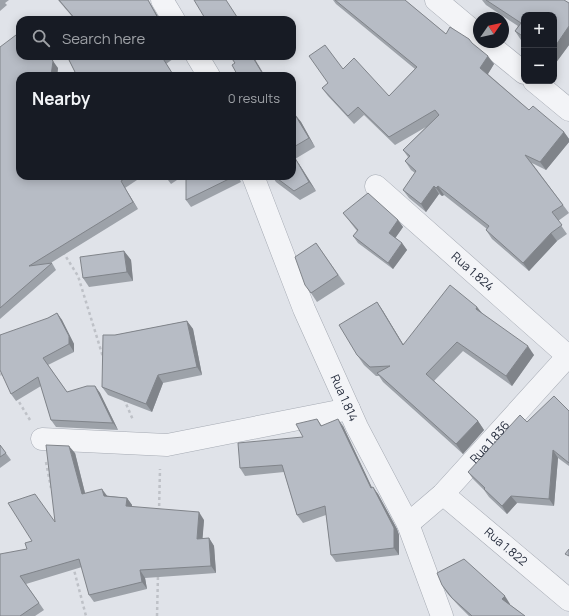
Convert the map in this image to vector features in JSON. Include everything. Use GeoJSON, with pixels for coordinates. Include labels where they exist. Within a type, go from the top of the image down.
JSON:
{"type":"FeatureCollection","features":[{"type":"Feature","properties":{"kind":"street"},"geometry":{"type":"LineString","coordinates":[[162,0],[172,16]]}},
{"type":"Feature","properties":{"kind":"street"},"geometry":{"type":"LineString","coordinates":[[436,0],[473,31]]}},
{"type":"Feature","properties":{"kind":"street"},"geometry":{"type":"LineString","coordinates":[[493,48],[521,71]]}},
{"type":"Feature","properties":{"kind":"street"},"geometry":{"type":"LineString","coordinates":[[199,60],[207,72]]}},
{"type":"Feature","properties":{"kind":"street"},"geometry":{"type":"LineString","coordinates":[[538,84],[569,110]]}},
{"type":"Feature","properties":{"kind":"street","name":"Rua 1.814"},"geometry":{"type":"LineString","coordinates":[[255,180],[304,309],[349,409],[408,524],[442,616]]}},
{"type":"Feature","properties":{"kind":"street","name":"Rua 1.824"},"geometry":{"type":"LineString","coordinates":[[376,186],[568,357]]}},
{"type":"Feature","properties":{"kind":"street","name":"Rua 1.836"},"geometry":{"type":"LineString","coordinates":[[408,524],[443,494],[568,357]]}},
{"type":"Feature","properties":{"kind":"street"},"geometry":{"type":"LineString","coordinates":[[42,439],[167,445],[349,409]]}},
{"type":"Feature","properties":{"kind":"street","name":"Rua 1.822"},"geometry":{"type":"LineString","coordinates":[[443,494],[569,600]]}},
{"type":"Feature","properties":{"kind":"path"},"geometry":{"type":"LineString","coordinates":[[61,249],[78,276],[104,358]]}},
{"type":"Feature","properties":{"kind":"path"},"geometry":{"type":"LineString","coordinates":[[0,372],[5,380]]}},
{"type":"Feature","properties":{"kind":"path"},"geometry":{"type":"LineString","coordinates":[[13,393],[42,439],[48,478],[53,493]]}},
{"type":"Feature","properties":{"kind":"path"},"geometry":{"type":"LineString","coordinates":[[123,399],[136,426],[161,445],[159,515]]}},
{"type":"Feature","properties":{"kind":"path"},"geometry":{"type":"LineString","coordinates":[[72,562],[86,616]]}},
{"type":"Feature","properties":{"kind":"path"},"geometry":{"type":"LineString","coordinates":[[157,616],[158,569]]}},
{"type":"Feature","properties":{"kind":"building"},"geometry":{"type":"Polygon","coordinates":[[[59,0],[148,0],[157,16],[73,16],[59,0]]]}},
{"type":"Feature","properties":{"kind":"building"},"geometry":{"type":"Polygon","coordinates":[[[194,0],[226,0],[236,16],[204,16],[194,0]]]}},
{"type":"Feature","properties":{"kind":"building"},"geometry":{"type":"Polygon","coordinates":[[[335,0],[405,0],[446,34],[450,27],[469,39],[473,44],[473,48],[478,48],[488,56],[480,68],[529,110],[533,106],[564,132],[540,162],[525,155],[563,205],[552,212],[562,225],[551,233],[523,263],[486,230],[489,226],[438,186],[436,188],[434,186],[421,204],[403,190],[416,171],[405,161],[410,156],[403,150],[439,115],[435,110],[389,137],[358,107],[348,116],[322,88],[328,83],[309,56],[325,45],[343,69],[354,58],[389,96],[417,67],[335,0]]]}},
{"type":"Feature","properties":{"kind":"building"},"geometry":{"type":"Polygon","coordinates":[[[486,0],[564,0],[569,3],[569,26],[557,44],[557,12],[521,12],[521,23],[509,15],[509,12],[504,12],[486,0]]]}},
{"type":"Feature","properties":{"kind":"building"},"geometry":{"type":"Polygon","coordinates":[[[521,23],[521,35],[515,31],[521,23]]]}},
{"type":"Feature","properties":{"kind":"building"},"geometry":{"type":"Polygon","coordinates":[[[16,35],[16,60],[53,61],[52,72],[16,72],[16,180],[123,180],[121,181],[133,202],[29,266],[52,263],[0,308],[0,47],[16,35]]]}},
{"type":"Feature","properties":{"kind":"building"},"geometry":{"type":"Polygon","coordinates":[[[69,60],[164,60],[171,72],[75,72],[69,60]]]}},
{"type":"Feature","properties":{"kind":"building"},"geometry":{"type":"Polygon","coordinates":[[[233,60],[254,60],[262,72],[236,72],[232,65],[235,63],[233,60]]]}},
{"type":"Feature","properties":{"kind":"building"},"geometry":{"type":"Polygon","coordinates":[[[296,116],[309,138],[296,146],[296,116]]]}},
{"type":"Feature","properties":{"kind":"building"},"geometry":{"type":"Polygon","coordinates":[[[296,160],[309,182],[294,191],[279,180],[296,180],[296,160]]]}},
{"type":"Feature","properties":{"kind":"building"},"geometry":{"type":"Polygon","coordinates":[[[186,180],[227,180],[186,200],[186,180]]]}},
{"type":"Feature","properties":{"kind":"building"},"geometry":{"type":"Polygon","coordinates":[[[368,193],[398,220],[389,233],[402,243],[388,263],[353,236],[358,230],[343,213],[368,193]]]}},
{"type":"Feature","properties":{"kind":"building"},"geometry":{"type":"Polygon","coordinates":[[[316,243],[338,275],[311,293],[305,285],[295,257],[316,243]]]}},
{"type":"Feature","properties":{"kind":"building"},"geometry":{"type":"Polygon","coordinates":[[[124,251],[127,272],[83,278],[80,257],[124,251]]]}},
{"type":"Feature","properties":{"kind":"building"},"geometry":{"type":"Polygon","coordinates":[[[450,285],[477,307],[476,309],[528,346],[506,376],[457,342],[426,374],[478,421],[456,444],[377,373],[390,366],[370,367],[357,355],[339,325],[377,302],[403,345],[450,285]]]}},
{"type":"Feature","properties":{"kind":"building"},"geometry":{"type":"Polygon","coordinates":[[[57,313],[69,336],[69,344],[43,358],[67,392],[87,386],[95,386],[113,423],[51,420],[38,377],[11,394],[0,370],[0,335],[48,318],[57,313]]]}},
{"type":"Feature","properties":{"kind":"building"},"geometry":{"type":"Polygon","coordinates":[[[187,321],[197,367],[158,375],[146,404],[102,387],[103,335],[115,335],[187,321]]]}},
{"type":"Feature","properties":{"kind":"building"},"geometry":{"type":"Polygon","coordinates":[[[554,396],[569,411],[569,463],[553,450],[549,499],[511,496],[502,506],[468,472],[520,415],[527,422],[554,396]]]}},
{"type":"Feature","properties":{"kind":"building"},"geometry":{"type":"Polygon","coordinates":[[[317,419],[321,426],[338,419],[371,488],[373,487],[394,528],[394,548],[331,555],[325,506],[297,515],[282,465],[240,468],[238,443],[303,437],[296,424],[317,419]]]}},
{"type":"Feature","properties":{"kind":"building"},"geometry":{"type":"Polygon","coordinates":[[[0,445],[6,453],[0,457],[0,445]]]}},
{"type":"Feature","properties":{"kind":"building"},"geometry":{"type":"Polygon","coordinates":[[[46,445],[69,446],[82,494],[102,489],[104,496],[127,498],[126,506],[199,512],[197,539],[209,538],[211,566],[140,570],[142,582],[89,595],[79,559],[20,576],[39,603],[20,616],[0,616],[0,554],[27,549],[25,543],[32,541],[8,503],[35,494],[55,522],[46,445]]]}},
{"type":"Feature","properties":{"kind":"building"},"geometry":{"type":"Polygon","coordinates":[[[569,549],[569,556],[565,554],[569,549]]]}},
{"type":"Feature","properties":{"kind":"building"},"geometry":{"type":"Polygon","coordinates":[[[464,559],[505,596],[502,599],[525,616],[472,616],[452,598],[442,585],[437,573],[464,559]]]}}]}
